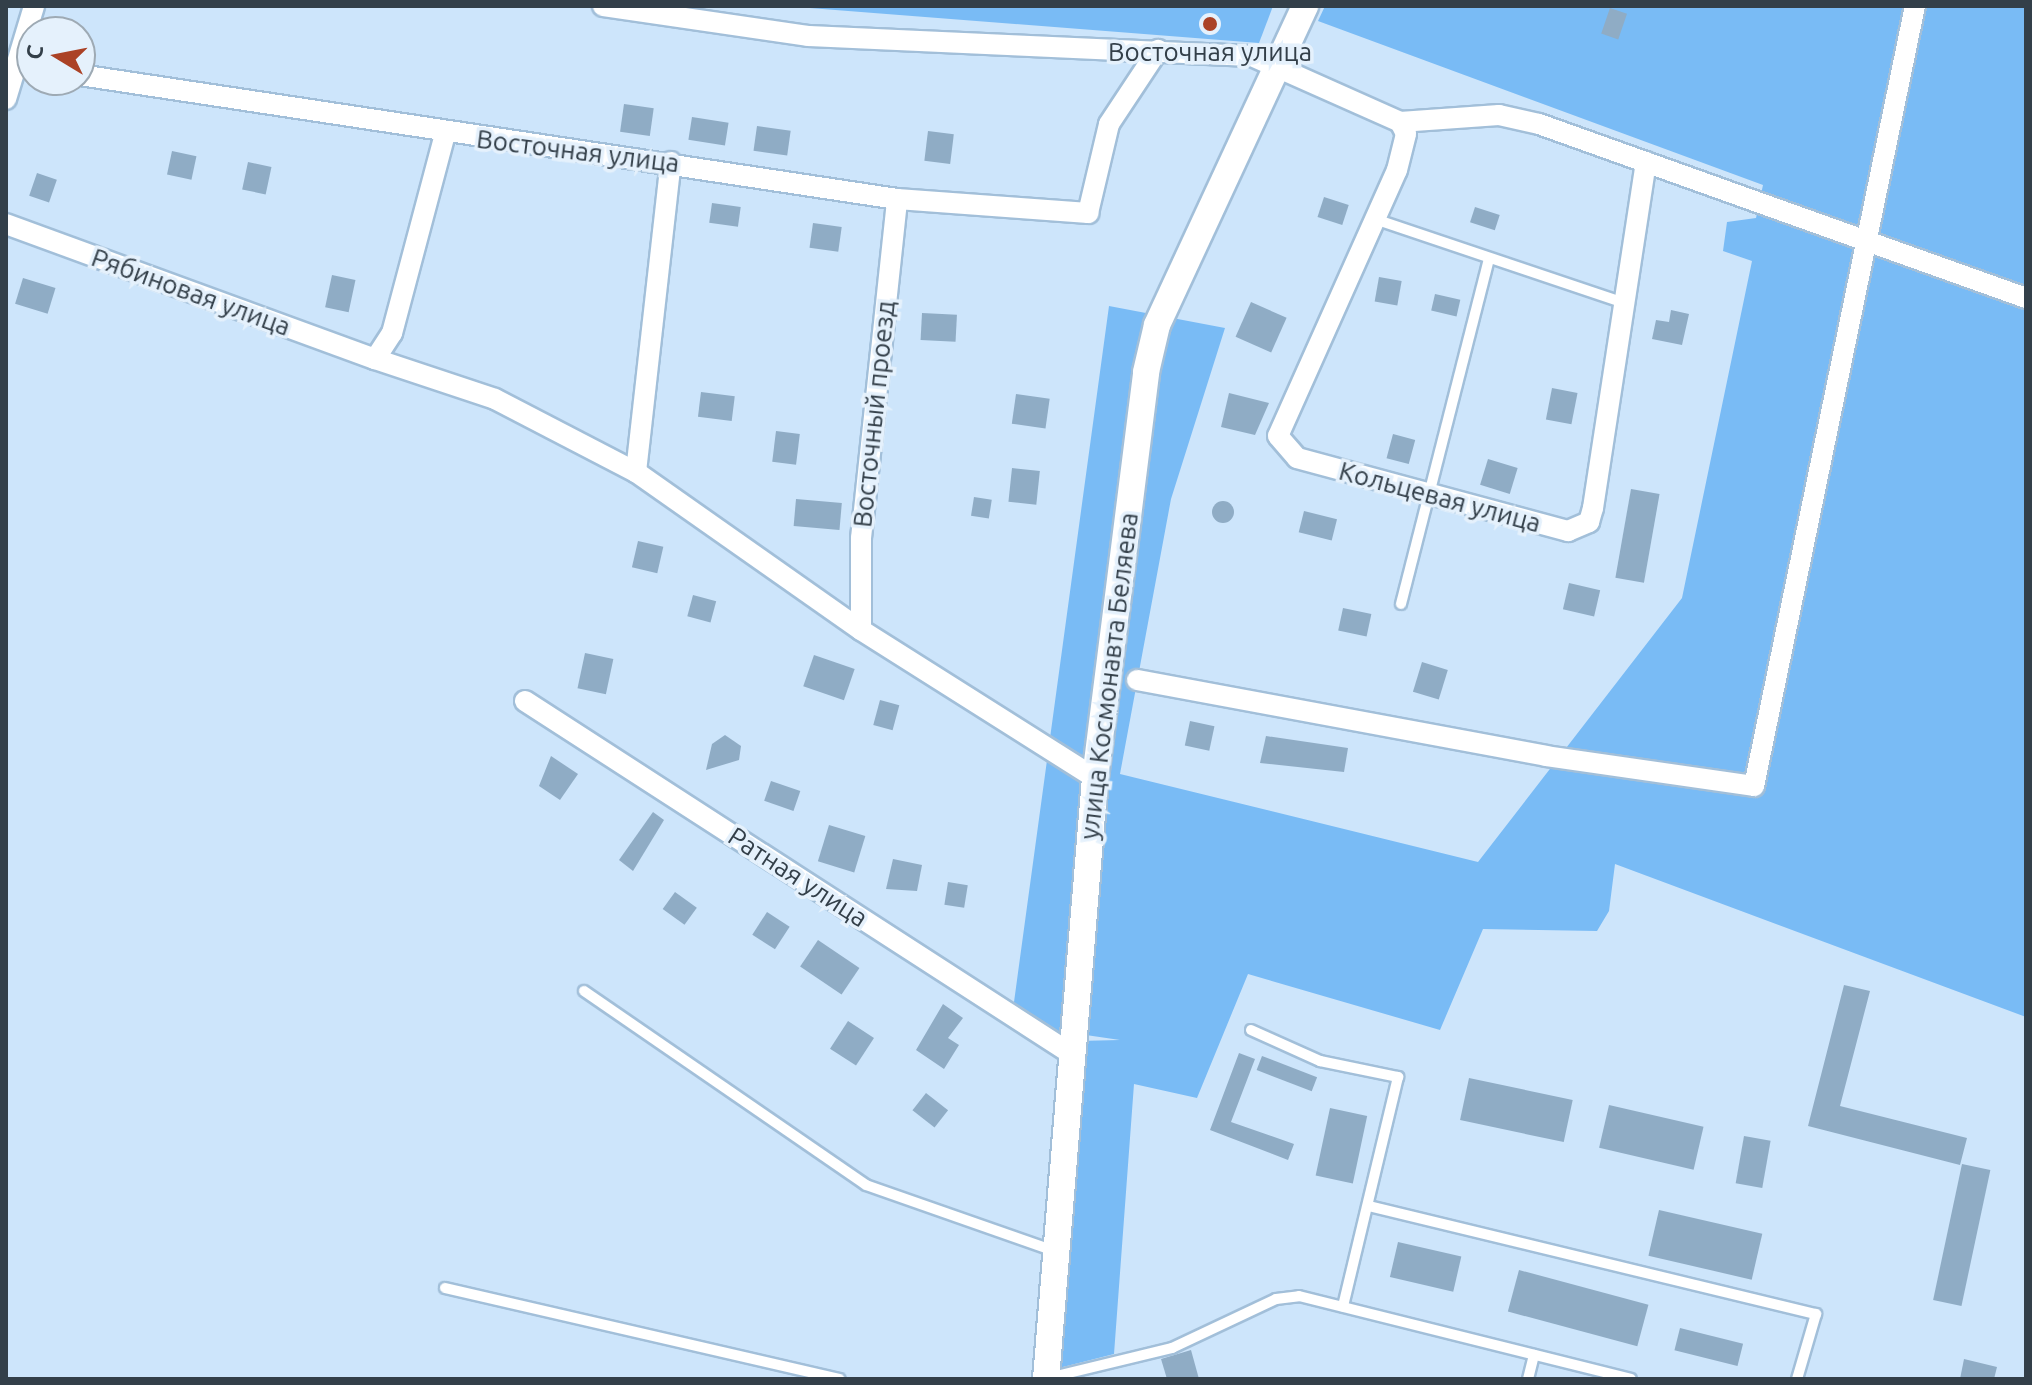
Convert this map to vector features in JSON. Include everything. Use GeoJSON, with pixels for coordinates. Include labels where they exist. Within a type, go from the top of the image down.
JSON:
{"type":"FeatureCollection","features":[{"type":"Feature","properties":{"kind":"street"},"geometry":{"type":"LineString","coordinates":[[603,6],[808,36],[1252,56],[1400,122],[1499,115],[1870,239],[2026,298]]}},
{"type":"Feature","properties":{"kind":"street","name":"улица Космонавта Беляева"},"geometry":{"type":"LineString","coordinates":[[1046,1379],[1052,1250],[1095,778],[1157,325],[1279,69],[1305,6]]}},
{"type":"Feature","properties":{"kind":"street"},"geometry":{"type":"LineString","coordinates":[[1137,680],[1546,756],[1754,786],[1870,239],[1915,6]]}},
{"type":"Feature","properties":{"kind":"street","name":"Восточная улица"},"geometry":{"type":"LineString","coordinates":[[96,78],[445,134],[671,162],[897,199],[1088,213],[1109,124],[1158,50]]}},
{"type":"Feature","properties":{"kind":"street"},"geometry":{"type":"LineString","coordinates":[[6,99],[16,82]]}},
{"type":"Feature","properties":{"kind":"street","name":"Кольцевая улица"},"geometry":{"type":"LineString","coordinates":[[1400,122],[1404,148],[1278,436],[1297,458],[1568,531],[1589,522],[1629,304],[1646,162]]}},
{"type":"Feature","properties":{"kind":"street"},"geometry":{"type":"LineString","coordinates":[[375,359],[392,333],[445,134]]}},
{"type":"Feature","properties":{"kind":"street"},"geometry":{"type":"LineString","coordinates":[[636,472],[671,162]]}},
{"type":"Feature","properties":{"kind":"street","name":"Восточный проезд"},"geometry":{"type":"LineString","coordinates":[[861,630],[861,538],[897,199]]}},
{"type":"Feature","properties":{"kind":"street","name":"Рябиновая улица"},"geometry":{"type":"LineString","coordinates":[[6,224],[375,359],[495,399],[636,472],[861,630],[1095,778]]}},
{"type":"Feature","properties":{"kind":"street","name":"Ратная улица"},"geometry":{"type":"LineString","coordinates":[[525,701],[1070,1053]]}},
{"type":"Feature","properties":{"kind":"lane"},"geometry":{"type":"LineString","coordinates":[[1375,219],[1629,304]]}},
{"type":"Feature","properties":{"kind":"lane"},"geometry":{"type":"LineString","coordinates":[[1401,604],[1489,259]]}},
{"type":"Feature","properties":{"kind":"lane"},"geometry":{"type":"LineString","coordinates":[[584,991],[866,1185],[1052,1250]]}},
{"type":"Feature","properties":{"kind":"lane"},"geometry":{"type":"LineString","coordinates":[[1251,1030],[1320,1061],[1398,1077],[1343,1306]]}},
{"type":"Feature","properties":{"kind":"lane"},"geometry":{"type":"LineString","coordinates":[[1369,1206],[1816,1314],[1797,1379]]}},
{"type":"Feature","properties":{"kind":"lane"},"geometry":{"type":"LineString","coordinates":[[445,1288],[840,1379]]}},
{"type":"Feature","properties":{"kind":"lane"},"geometry":{"type":"LineString","coordinates":[[1046,1379],[1172,1348],[1276,1299],[1343,1306],[1631,1379]]}},
{"type":"Feature","properties":{"kind":"lane"},"geometry":{"type":"LineString","coordinates":[[1528,1379],[1534,1355]]}},
{"type":"Feature","properties":{"kind":"shaded area"},"geometry":{"type":"Polygon","coordinates":[[[784,6],[1273,6],[1259,43],[784,6]]]}},
{"type":"Feature","properties":{"kind":"shaded area"},"geometry":{"type":"Polygon","coordinates":[[[1325,6],[2026,6],[2026,1017],[1615,864],[1609,911],[1597,931],[1483,929],[1440,1030],[1248,974],[1197,1098],[1134,1084],[1114,1354],[1055,1369],[1078,1041],[1120,1040],[1011,1024],[1109,306],[1225,328],[1171,499],[1120,774],[1478,862],[1682,598],[1752,261],[1723,251],[1727,222],[1756,218],[1763,185],[1318,21],[1325,6]]]}},
{"type":"Feature","properties":{"kind":"building"},"geometry":{"type":"Polygon","coordinates":[[[1610,8],[1627,14],[1618,39],[1601,34],[1610,8]]]}},
{"type":"Feature","properties":{"kind":"building"},"geometry":{"type":"Polygon","coordinates":[[[624,104],[654,108],[650,136],[620,132],[624,104]]]}},
{"type":"Feature","properties":{"kind":"building"},"geometry":{"type":"Polygon","coordinates":[[[692,117],[729,123],[725,146],[688,140],[692,117]]]}},
{"type":"Feature","properties":{"kind":"building"},"geometry":{"type":"Polygon","coordinates":[[[757,126],[791,131],[787,155],[754,151],[757,126]]]}},
{"type":"Feature","properties":{"kind":"building"},"geometry":{"type":"Polygon","coordinates":[[[928,131],[954,134],[950,164],[924,161],[928,131]]]}},
{"type":"Feature","properties":{"kind":"building"},"geometry":{"type":"Polygon","coordinates":[[[172,151],[196,156],[191,180],[167,174],[172,151]]]}},
{"type":"Feature","properties":{"kind":"building"},"geometry":{"type":"Polygon","coordinates":[[[248,162],[271,167],[266,194],[242,189],[248,162]]]}},
{"type":"Feature","properties":{"kind":"building"},"geometry":{"type":"Polygon","coordinates":[[[37,173],[57,180],[49,203],[29,196],[37,173]]]}},
{"type":"Feature","properties":{"kind":"building"},"geometry":{"type":"Polygon","coordinates":[[[1324,197],[1349,205],[1342,225],[1318,217],[1324,197]]]}},
{"type":"Feature","properties":{"kind":"building"},"geometry":{"type":"Polygon","coordinates":[[[712,203],[741,207],[738,227],[709,223],[712,203]]]}},
{"type":"Feature","properties":{"kind":"building"},"geometry":{"type":"Polygon","coordinates":[[[1475,207],[1500,215],[1495,230],[1470,222],[1475,207]]]}},
{"type":"Feature","properties":{"kind":"building"},"geometry":{"type":"Polygon","coordinates":[[[813,223],[842,227],[838,252],[810,248],[813,223]]]}},
{"type":"Feature","properties":{"kind":"building"},"geometry":{"type":"Polygon","coordinates":[[[332,275],[355,280],[349,312],[325,307],[332,275]]]}},
{"type":"Feature","properties":{"kind":"building"},"geometry":{"type":"Polygon","coordinates":[[[1379,277],[1402,281],[1397,306],[1375,302],[1379,277]]]}},
{"type":"Feature","properties":{"kind":"building"},"geometry":{"type":"Polygon","coordinates":[[[23,278],[56,288],[48,314],[15,304],[23,278]]]}},
{"type":"Feature","properties":{"kind":"building"},"geometry":{"type":"Polygon","coordinates":[[[1435,294],[1460,300],[1457,316],[1431,311],[1435,294]]]}},
{"type":"Feature","properties":{"kind":"building"},"geometry":{"type":"Polygon","coordinates":[[[1251,302],[1287,318],[1271,353],[1236,337],[1251,302]]]}},
{"type":"Feature","properties":{"kind":"building"},"geometry":{"type":"Polygon","coordinates":[[[1671,310],[1689,314],[1682,345],[1652,339],[1656,320],[1669,322],[1671,310]]]}},
{"type":"Feature","properties":{"kind":"building"},"geometry":{"type":"Polygon","coordinates":[[[922,313],[957,315],[956,342],[921,340],[922,313]]]}},
{"type":"Feature","properties":{"kind":"building"},"geometry":{"type":"Polygon","coordinates":[[[1552,388],[1578,393],[1571,424],[1546,419],[1552,388]]]}},
{"type":"Feature","properties":{"kind":"building"},"geometry":{"type":"Polygon","coordinates":[[[701,392],[735,396],[732,421],[698,417],[701,392]]]}},
{"type":"Feature","properties":{"kind":"building"},"geometry":{"type":"Polygon","coordinates":[[[1229,393],[1269,403],[1255,435],[1221,427],[1229,393]]]}},
{"type":"Feature","properties":{"kind":"building"},"geometry":{"type":"Polygon","coordinates":[[[1016,394],[1050,399],[1045,428],[1012,424],[1016,394]]]}},
{"type":"Feature","properties":{"kind":"building"},"geometry":{"type":"Polygon","coordinates":[[[776,431],[800,434],[796,465],[772,462],[776,431]]]}},
{"type":"Feature","properties":{"kind":"building"},"geometry":{"type":"Polygon","coordinates":[[[1393,434],[1415,440],[1409,464],[1387,458],[1393,434]]]}},
{"type":"Feature","properties":{"kind":"building"},"geometry":{"type":"Polygon","coordinates":[[[1488,459],[1518,468],[1510,494],[1480,485],[1488,459]]]}},
{"type":"Feature","properties":{"kind":"building"},"geometry":{"type":"Polygon","coordinates":[[[1012,468],[1040,471],[1036,505],[1008,502],[1012,468]]]}},
{"type":"Feature","properties":{"kind":"building"},"geometry":{"type":"Polygon","coordinates":[[[1631,489],[1660,494],[1644,583],[1615,578],[1631,489]]]}},
{"type":"Feature","properties":{"kind":"building"},"geometry":{"type":"Polygon","coordinates":[[[974,497],[992,500],[989,519],[971,516],[974,497]]]}},
{"type":"Feature","properties":{"kind":"building"},"geometry":{"type":"Polygon","coordinates":[[[796,499],[842,503],[839,530],[794,526],[796,499]]]}},
{"type":"Feature","properties":{"kind":"building"},"geometry":{"type":"Polygon","coordinates":[[[1223,501],[1231,504],[1234,512],[1231,520],[1223,523],[1215,520],[1212,512],[1215,504],[1223,501]]]}},
{"type":"Feature","properties":{"kind":"building"},"geometry":{"type":"Polygon","coordinates":[[[1304,511],[1337,519],[1332,541],[1299,532],[1304,511]]]}},
{"type":"Feature","properties":{"kind":"building"},"geometry":{"type":"Polygon","coordinates":[[[638,541],[663,547],[657,573],[632,567],[638,541]]]}},
{"type":"Feature","properties":{"kind":"building"},"geometry":{"type":"Polygon","coordinates":[[[1569,583],[1600,590],[1594,617],[1563,609],[1569,583]]]}},
{"type":"Feature","properties":{"kind":"building"},"geometry":{"type":"Polygon","coordinates":[[[693,595],[716,601],[710,622],[687,616],[693,595]]]}},
{"type":"Feature","properties":{"kind":"building"},"geometry":{"type":"Polygon","coordinates":[[[1343,608],[1371,614],[1367,637],[1338,630],[1343,608]]]}},
{"type":"Feature","properties":{"kind":"building"},"geometry":{"type":"Polygon","coordinates":[[[585,653],[613,659],[606,694],[578,688],[585,653]]]}},
{"type":"Feature","properties":{"kind":"building"},"geometry":{"type":"Polygon","coordinates":[[[814,655],[855,669],[844,700],[803,686],[814,655]]]}},
{"type":"Feature","properties":{"kind":"building"},"geometry":{"type":"Polygon","coordinates":[[[1422,662],[1448,670],[1439,700],[1413,692],[1422,662]]]}},
{"type":"Feature","properties":{"kind":"building"},"geometry":{"type":"Polygon","coordinates":[[[880,700],[899,705],[893,730],[873,725],[880,700]]]}},
{"type":"Feature","properties":{"kind":"building"},"geometry":{"type":"Polygon","coordinates":[[[1190,721],[1214,726],[1209,751],[1185,745],[1190,721]]]}},
{"type":"Feature","properties":{"kind":"building"},"geometry":{"type":"Polygon","coordinates":[[[725,735],[741,746],[739,760],[706,770],[712,744],[725,735]]]}},
{"type":"Feature","properties":{"kind":"building"},"geometry":{"type":"Polygon","coordinates":[[[1266,736],[1348,748],[1344,772],[1260,763],[1266,736]]]}},
{"type":"Feature","properties":{"kind":"building"},"geometry":{"type":"Polygon","coordinates":[[[551,756],[578,774],[560,800],[539,786],[551,756]]]}},
{"type":"Feature","properties":{"kind":"building"},"geometry":{"type":"Polygon","coordinates":[[[771,781],[800,791],[793,811],[764,801],[771,781]]]}},
{"type":"Feature","properties":{"kind":"building"},"geometry":{"type":"Polygon","coordinates":[[[653,812],[664,820],[633,871],[619,860],[653,812]]]}},
{"type":"Feature","properties":{"kind":"building"},"geometry":{"type":"Polygon","coordinates":[[[829,825],[865,836],[854,872],[818,861],[829,825]]]}},
{"type":"Feature","properties":{"kind":"building"},"geometry":{"type":"Polygon","coordinates":[[[893,859],[922,865],[917,891],[886,889],[893,859]]]}},
{"type":"Feature","properties":{"kind":"building"},"geometry":{"type":"Polygon","coordinates":[[[948,882],[968,885],[964,908],[944,905],[948,882]]]}},
{"type":"Feature","properties":{"kind":"building"},"geometry":{"type":"Polygon","coordinates":[[[675,892],[697,908],[684,925],[663,909],[675,892]]]}},
{"type":"Feature","properties":{"kind":"building"},"geometry":{"type":"Polygon","coordinates":[[[767,912],[790,927],[775,949],[752,935],[767,912]]]}},
{"type":"Feature","properties":{"kind":"building"},"geometry":{"type":"Polygon","coordinates":[[[818,940],[859,968],[842,994],[800,967],[818,940]]]}},
{"type":"Feature","properties":{"kind":"building"},"geometry":{"type":"Polygon","coordinates":[[[1844,985],[1870,991],[1840,1106],[1967,1138],[1960,1165],[1808,1126],[1844,985]]]}},
{"type":"Feature","properties":{"kind":"building"},"geometry":{"type":"Polygon","coordinates":[[[943,1004],[963,1018],[948,1038],[959,1045],[944,1069],[916,1050],[943,1004]]]}},
{"type":"Feature","properties":{"kind":"building"},"geometry":{"type":"Polygon","coordinates":[[[848,1021],[874,1038],[856,1066],[830,1049],[848,1021]]]}},
{"type":"Feature","properties":{"kind":"building"},"geometry":{"type":"Polygon","coordinates":[[[1239,1053],[1255,1059],[1231,1122],[1294,1144],[1288,1160],[1210,1130],[1239,1053]]]}},
{"type":"Feature","properties":{"kind":"building"},"geometry":{"type":"Polygon","coordinates":[[[1262,1056],[1317,1077],[1312,1091],[1257,1070],[1262,1056]]]}},
{"type":"Feature","properties":{"kind":"building"},"geometry":{"type":"Polygon","coordinates":[[[1469,1078],[1573,1100],[1564,1142],[1460,1120],[1469,1078]]]}},
{"type":"Feature","properties":{"kind":"building"},"geometry":{"type":"Polygon","coordinates":[[[926,1093],[948,1110],[935,1128],[912,1110],[926,1093]]]}},
{"type":"Feature","properties":{"kind":"building"},"geometry":{"type":"Polygon","coordinates":[[[1609,1105],[1704,1127],[1694,1170],[1599,1148],[1609,1105]]]}},
{"type":"Feature","properties":{"kind":"building"},"geometry":{"type":"Polygon","coordinates":[[[1330,1108],[1367,1116],[1353,1183],[1316,1175],[1330,1108]]]}},
{"type":"Feature","properties":{"kind":"building"},"geometry":{"type":"Polygon","coordinates":[[[1744,1136],[1771,1141],[1762,1188],[1736,1183],[1744,1136]]]}},
{"type":"Feature","properties":{"kind":"building"},"geometry":{"type":"Polygon","coordinates":[[[1962,1164],[1990,1170],[1961,1306],[1933,1300],[1962,1164]]]}},
{"type":"Feature","properties":{"kind":"building"},"geometry":{"type":"Polygon","coordinates":[[[1659,1210],[1762,1234],[1752,1280],[1648,1256],[1659,1210]]]}},
{"type":"Feature","properties":{"kind":"building"},"geometry":{"type":"Polygon","coordinates":[[[1398,1242],[1461,1257],[1453,1292],[1390,1277],[1398,1242]]]}},
{"type":"Feature","properties":{"kind":"building"},"geometry":{"type":"Polygon","coordinates":[[[1519,1270],[1648,1305],[1637,1346],[1508,1312],[1519,1270]]]}},
{"type":"Feature","properties":{"kind":"building"},"geometry":{"type":"Polygon","coordinates":[[[1680,1328],[1743,1344],[1738,1366],[1674,1350],[1680,1328]]]}},
{"type":"Feature","properties":{"kind":"building"},"geometry":{"type":"Polygon","coordinates":[[[1191,1350],[1199,1379],[1167,1379],[1161,1359],[1191,1350]]]}},
{"type":"Feature","properties":{"kind":"building"},"geometry":{"type":"Polygon","coordinates":[[[1964,1359],[1997,1367],[1994,1379],[1960,1379],[1964,1359]]]}},
{"type":"Feature","properties":{"kind":"place","name":"Восточная улица"},"geometry":{"type":"Point","coordinates":[1210,24]}}]}
